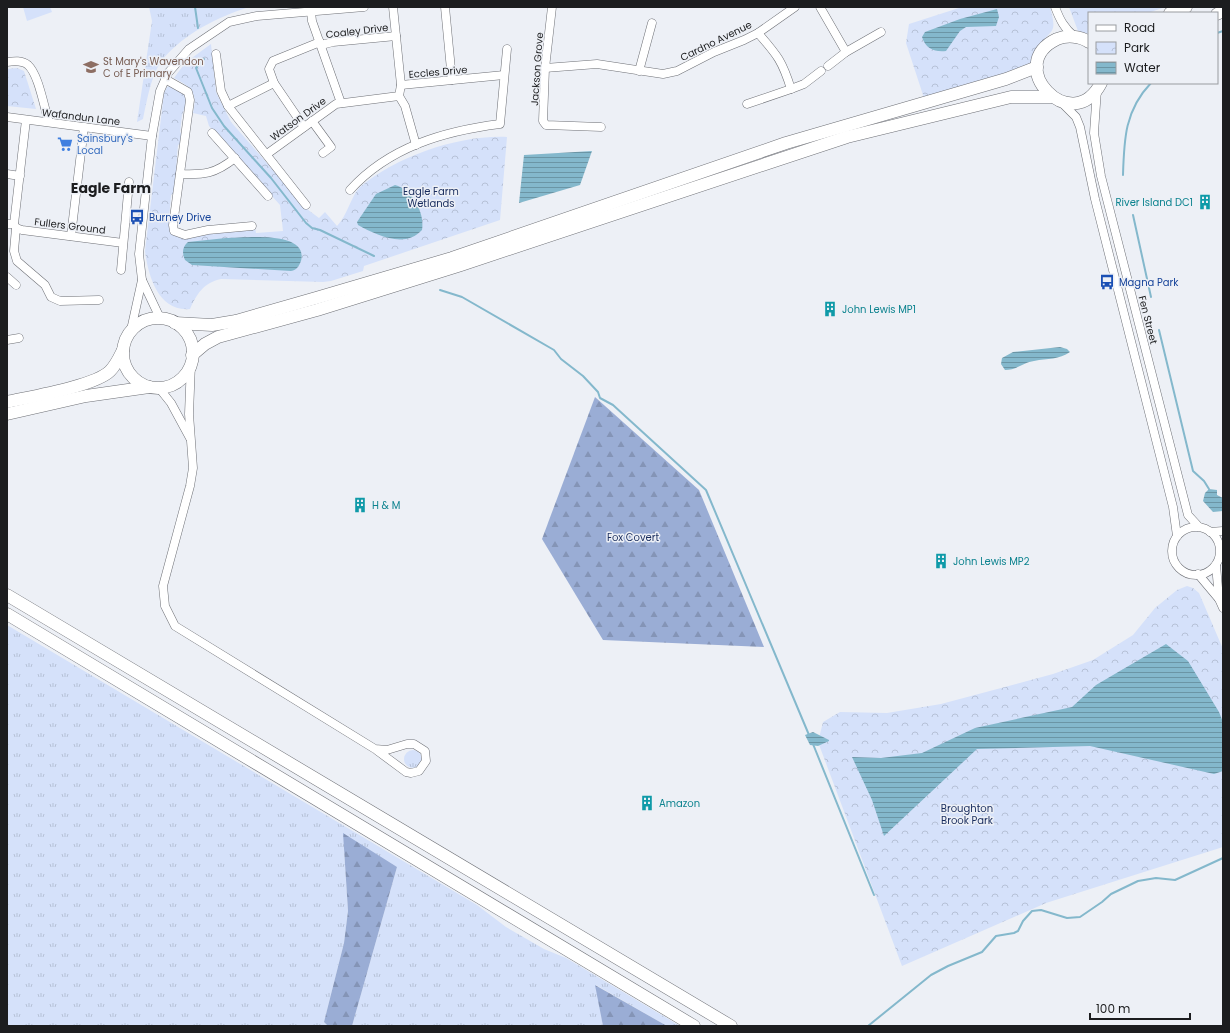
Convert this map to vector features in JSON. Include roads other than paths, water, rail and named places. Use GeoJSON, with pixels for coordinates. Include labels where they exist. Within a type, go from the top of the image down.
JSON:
{"type":"FeatureCollection","features":[{"type":"Feature","properties":{"kind":"highway"},"geometry":{"type":"LineString","coordinates":[[1173,12],[1186,7]]}},
{"type":"Feature","properties":{"kind":"highway"},"geometry":{"type":"LineString","coordinates":[[154,388],[134,378],[127,370],[123,361],[125,340],[131,330],[144,321],[160,318],[175,323],[212,325],[236,321],[452,258],[786,143],[1006,79],[1034,68],[1042,53],[1052,42],[1059,38],[1075,37],[1088,41]]}},
{"type":"Feature","properties":{"kind":"highway"},"geometry":{"type":"LineString","coordinates":[[1034,68],[1043,88],[1056,99]]}},
{"type":"Feature","properties":{"kind":"highway"},"geometry":{"type":"LineString","coordinates":[[7,414],[86,396],[169,386],[179,381],[186,373],[192,359],[205,344],[218,337],[317,310],[460,265],[787,155],[847,137],[1011,97],[1038,96],[1071,103],[1081,101],[1090,96],[1099,86]]}},
{"type":"Feature","properties":{"kind":"highway"},"geometry":{"type":"LineString","coordinates":[[175,323],[188,336],[192,359]]}},
{"type":"Feature","properties":{"kind":"highway"},"geometry":{"type":"LineString","coordinates":[[7,402],[46,394],[91,381],[109,372],[117,362],[123,350]]}},
{"type":"Feature","properties":{"kind":"highway"},"geometry":{"type":"LineString","coordinates":[[7,595],[731,1026]]}},
{"type":"Feature","properties":{"kind":"highway"},"geometry":{"type":"LineString","coordinates":[[7,614],[694,1026]]}},
{"type":"Feature","properties":{"kind":"street"},"geometry":{"type":"LineString","coordinates":[[255,7],[257,16]]}},
{"type":"Feature","properties":{"kind":"street"},"geometry":{"type":"LineString","coordinates":[[160,318],[142,280],[139,254],[152,136],[160,90],[165,79],[189,49],[229,22],[257,16],[311,12],[325,9],[364,7]]}},
{"type":"Feature","properties":{"kind":"street"},"geometry":{"type":"LineString","coordinates":[[393,7],[401,85],[399,96],[405,106],[416,145]]}},
{"type":"Feature","properties":{"kind":"street"},"geometry":{"type":"LineString","coordinates":[[445,7],[452,80]]}},
{"type":"Feature","properties":{"kind":"street","name":"Jackson Grove"},"geometry":{"type":"LineString","coordinates":[[552,7],[545,68],[543,121],[546,125],[601,127]]}},
{"type":"Feature","properties":{"kind":"street","name":"Cardno Avenue"},"geometry":{"type":"LineString","coordinates":[[545,68],[597,64],[663,74],[677,71],[714,52],[758,33],[784,10],[795,7]]}},
{"type":"Feature","properties":{"kind":"street"},"geometry":{"type":"LineString","coordinates":[[820,7],[846,52]]}},
{"type":"Feature","properties":{"kind":"street"},"geometry":{"type":"LineString","coordinates":[[1055,7],[1060,21],[1075,37]]}},
{"type":"Feature","properties":{"kind":"street"},"geometry":{"type":"LineString","coordinates":[[311,12],[312,21],[341,102],[395,98],[399,96]]}},
{"type":"Feature","properties":{"kind":"street"},"geometry":{"type":"LineString","coordinates":[[1052,42],[1058,31],[1060,21]]}},
{"type":"Feature","properties":{"kind":"street"},"geometry":{"type":"LineString","coordinates":[[639,71],[652,23]]}},
{"type":"Feature","properties":{"kind":"street"},"geometry":{"type":"LineString","coordinates":[[747,104],[804,84],[846,52],[881,32]]}},
{"type":"Feature","properties":{"kind":"street"},"geometry":{"type":"LineString","coordinates":[[758,33],[778,55],[784,66],[791,89]]}},
{"type":"Feature","properties":{"kind":"street","name":"Coaley Drive"},"geometry":{"type":"LineString","coordinates":[[274,83],[269,69],[273,61],[320,44],[396,36]]}},
{"type":"Feature","properties":{"kind":"street"},"geometry":{"type":"LineString","coordinates":[[350,190],[360,179],[378,164],[416,145],[443,134],[500,124],[507,49]]}},
{"type":"Feature","properties":{"kind":"street"},"geometry":{"type":"LineString","coordinates":[[216,54],[221,91],[228,106],[306,205]]}},
{"type":"Feature","properties":{"kind":"street"},"geometry":{"type":"LineString","coordinates":[[7,62],[18,60],[28,65],[36,80],[49,122]]}},
{"type":"Feature","properties":{"kind":"street","name":"Eccles Drive"},"geometry":{"type":"LineString","coordinates":[[401,85],[504,75]]}},
{"type":"Feature","properties":{"kind":"street"},"geometry":{"type":"LineString","coordinates":[[165,79],[188,92],[190,100],[173,225],[174,231],[185,235],[208,230],[252,226]]}},
{"type":"Feature","properties":{"kind":"street"},"geometry":{"type":"LineString","coordinates":[[228,106],[274,83],[304,127]]}},
{"type":"Feature","properties":{"kind":"street","name":"Fen Street"},"geometry":{"type":"LineString","coordinates":[[1099,86],[1094,133],[1110,213],[1188,515],[1199,527]]}},
{"type":"Feature","properties":{"kind":"street"},"geometry":{"type":"LineString","coordinates":[[1056,99],[1076,117],[1080,127],[1094,199],[1173,507],[1178,536]]}},
{"type":"Feature","properties":{"kind":"street","name":"Watson Drive"},"geometry":{"type":"LineString","coordinates":[[267,154],[341,102]]}},
{"type":"Feature","properties":{"kind":"street","name":"Wafandun Lane"},"geometry":{"type":"LineString","coordinates":[[7,118],[49,122],[152,136]]}},
{"type":"Feature","properties":{"kind":"street"},"geometry":{"type":"LineString","coordinates":[[26,120],[20,176],[12,225],[14,251],[17,261],[45,284],[51,297],[60,301],[99,300]]}},
{"type":"Feature","properties":{"kind":"street"},"geometry":{"type":"LineString","coordinates":[[312,121],[331,147],[323,153]]}},
{"type":"Feature","properties":{"kind":"street"},"geometry":{"type":"LineString","coordinates":[[71,236],[84,127]]}},
{"type":"Feature","properties":{"kind":"street"},"geometry":{"type":"LineString","coordinates":[[212,133],[268,196]]}},
{"type":"Feature","properties":{"kind":"street"},"geometry":{"type":"LineString","coordinates":[[180,174],[204,175],[222,169],[235,158]]}},
{"type":"Feature","properties":{"kind":"street"},"geometry":{"type":"LineString","coordinates":[[7,174],[20,176]]}},
{"type":"Feature","properties":{"kind":"street"},"geometry":{"type":"LineString","coordinates":[[121,270],[129,182]]}},
{"type":"Feature","properties":{"kind":"street","name":"Fullers Ground"},"geometry":{"type":"LineString","coordinates":[[12,225],[22,230],[123,243]]}},
{"type":"Feature","properties":{"kind":"street"},"geometry":{"type":"LineString","coordinates":[[7,277],[16,285]]}},
{"type":"Feature","properties":{"kind":"street"},"geometry":{"type":"LineString","coordinates":[[131,330],[142,280]]}},
{"type":"Feature","properties":{"kind":"street"},"geometry":{"type":"LineString","coordinates":[[7,340],[19,338]]}},
{"type":"Feature","properties":{"kind":"street"},"geometry":{"type":"LineString","coordinates":[[192,359],[189,414],[193,468],[190,486],[163,586],[165,606],[175,626],[375,749],[406,772],[414,773],[423,768],[426,761],[425,751],[418,745],[409,744],[387,750],[375,749]]}},
{"type":"Feature","properties":{"kind":"street"},"geometry":{"type":"LineString","coordinates":[[154,388],[170,403],[190,438]]}},
{"type":"Feature","properties":{"kind":"street"},"geometry":{"type":"LineString","coordinates":[[1216,565],[1205,573],[1198,574],[1182,570],[1174,560],[1173,548],[1178,536],[1187,529],[1199,527],[1215,536],[1222,546],[1216,565],[1219,599]]}},
{"type":"Feature","properties":{"kind":"street"},"geometry":{"type":"LineString","coordinates":[[1210,532],[1223,531]]}},
{"type":"Feature","properties":{"kind":"street"},"geometry":{"type":"LineString","coordinates":[[1198,574],[1219,599],[1223,608]]}},
{"type":"Feature","properties":{"kind":"street"},"geometry":{"type":"LineString","coordinates":[[398,766],[397,754],[402,747]]}},
{"type":"Feature","properties":{"kind":"water"},"geometry":{"type":"Polygon","coordinates":[[[997,9],[999,17],[996,26],[966,27],[960,31],[946,51],[931,49],[922,37],[925,32],[960,19],[997,9]]]}},
{"type":"Feature","properties":{"kind":"water"},"geometry":{"type":"Polygon","coordinates":[[[592,151],[580,185],[519,203],[524,155],[592,151]]]}},
{"type":"Feature","properties":{"kind":"water"},"geometry":{"type":"Polygon","coordinates":[[[395,185],[407,191],[416,203],[421,216],[422,230],[415,236],[407,239],[390,238],[373,233],[358,225],[357,222],[376,194],[395,185]]]}},
{"type":"Feature","properties":{"kind":"water"},"geometry":{"type":"Polygon","coordinates":[[[260,237],[286,240],[295,244],[301,251],[301,261],[298,268],[291,271],[192,265],[185,260],[183,250],[188,242],[226,238],[260,237]]]}},
{"type":"Feature","properties":{"kind":"water"},"geometry":{"type":"Polygon","coordinates":[[[1060,347],[1067,349],[1070,352],[1066,355],[1030,362],[1009,370],[1005,370],[1001,364],[1002,358],[1013,352],[1060,347]]]}},
{"type":"Feature","properties":{"kind":"water"},"geometry":{"type":"Polygon","coordinates":[[[1209,489],[1217,490],[1217,495],[1223,498],[1223,511],[1213,512],[1203,501],[1205,493],[1209,489]]]}},
{"type":"Feature","properties":{"kind":"water"},"geometry":{"type":"Polygon","coordinates":[[[1166,644],[1188,661],[1219,712],[1223,722],[1223,771],[1214,774],[1090,746],[977,749],[884,836],[872,800],[852,757],[881,758],[922,753],[975,728],[1072,707],[1096,685],[1166,644]]]}},
{"type":"Feature","properties":{"kind":"water"},"geometry":{"type":"Polygon","coordinates":[[[813,732],[829,741],[818,746],[810,745],[805,735],[813,732]]]}},
{"type":"Feature","properties":{"kind":"waterway"},"geometry":{"type":"LineString","coordinates":[[195,7],[198,28]]}},
{"type":"Feature","properties":{"kind":"waterway"},"geometry":{"type":"LineString","coordinates":[[1218,33],[1223,31]]}},
{"type":"Feature","properties":{"kind":"waterway"},"geometry":{"type":"LineString","coordinates":[[204,59],[196,68],[212,108],[224,126],[271,178],[306,223],[312,228],[320,230],[374,256]]}},
{"type":"Feature","properties":{"kind":"waterway"},"geometry":{"type":"LineString","coordinates":[[1123,175],[1125,137],[1131,114],[1142,93],[1150,84]]}},
{"type":"Feature","properties":{"kind":"waterway"},"geometry":{"type":"LineString","coordinates":[[1133,215],[1151,297]]}},
{"type":"Feature","properties":{"kind":"waterway"},"geometry":{"type":"LineString","coordinates":[[440,290],[462,297],[554,350],[561,359],[583,376],[598,392],[600,398],[613,405],[706,490],[809,735]]}},
{"type":"Feature","properties":{"kind":"waterway"},"geometry":{"type":"LineString","coordinates":[[1159,330],[1193,471],[1204,481],[1209,489]]}},
{"type":"Feature","properties":{"kind":"waterway"},"geometry":{"type":"LineString","coordinates":[[813,744],[874,895]]}},
{"type":"Feature","properties":{"kind":"waterway"},"geometry":{"type":"LineString","coordinates":[[868,1026],[931,975],[948,966],[982,952],[996,936],[1018,931],[1023,921],[1032,911],[1041,910],[1067,918],[1080,917],[1111,894],[1138,881],[1156,878],[1175,880],[1223,858]]}},
{"type":"Feature","properties":{"kind":"place","name":"St Mary's Wavendon C of E Primary"},"geometry":{"type":"Point","coordinates":[91,67]}},
{"type":"Feature","properties":{"kind":"place","name":"Sainsbury's Local"},"geometry":{"type":"Point","coordinates":[65,144]}},
{"type":"Feature","properties":{"kind":"place","name":"River Island DC1"},"geometry":{"type":"Point","coordinates":[1205,202]}},
{"type":"Feature","properties":{"kind":"place","name":"Burney Drive"},"geometry":{"type":"Point","coordinates":[137,217]}},
{"type":"Feature","properties":{"kind":"place","name":"Magna Park"},"geometry":{"type":"Point","coordinates":[1107,282]}},
{"type":"Feature","properties":{"kind":"place","name":"John Lewis MP1"},"geometry":{"type":"Point","coordinates":[830,309]}},
{"type":"Feature","properties":{"kind":"place","name":"H & M"},"geometry":{"type":"Point","coordinates":[360,505]}},
{"type":"Feature","properties":{"kind":"place","name":"John Lewis MP2"},"geometry":{"type":"Point","coordinates":[941,561]}},
{"type":"Feature","properties":{"kind":"place","name":"Amazon"},"geometry":{"type":"Point","coordinates":[647,803]}},
{"type":"Feature","properties":{"kind":"district","name":"Eagle Farm"},"geometry":{"type":"Point","coordinates":[111,188]}},
{"type":"Feature","properties":{"kind":"park label","name":"Eagle Farm Wetlands"},"geometry":{"type":"Point","coordinates":[431,196]}},
{"type":"Feature","properties":{"kind":"park label","name":"Fox Covert"},"geometry":{"type":"Point","coordinates":[633,537]}},
{"type":"Feature","properties":{"kind":"park label","name":"Broughton Brook Park"},"geometry":{"type":"Point","coordinates":[967,814]}}]}
